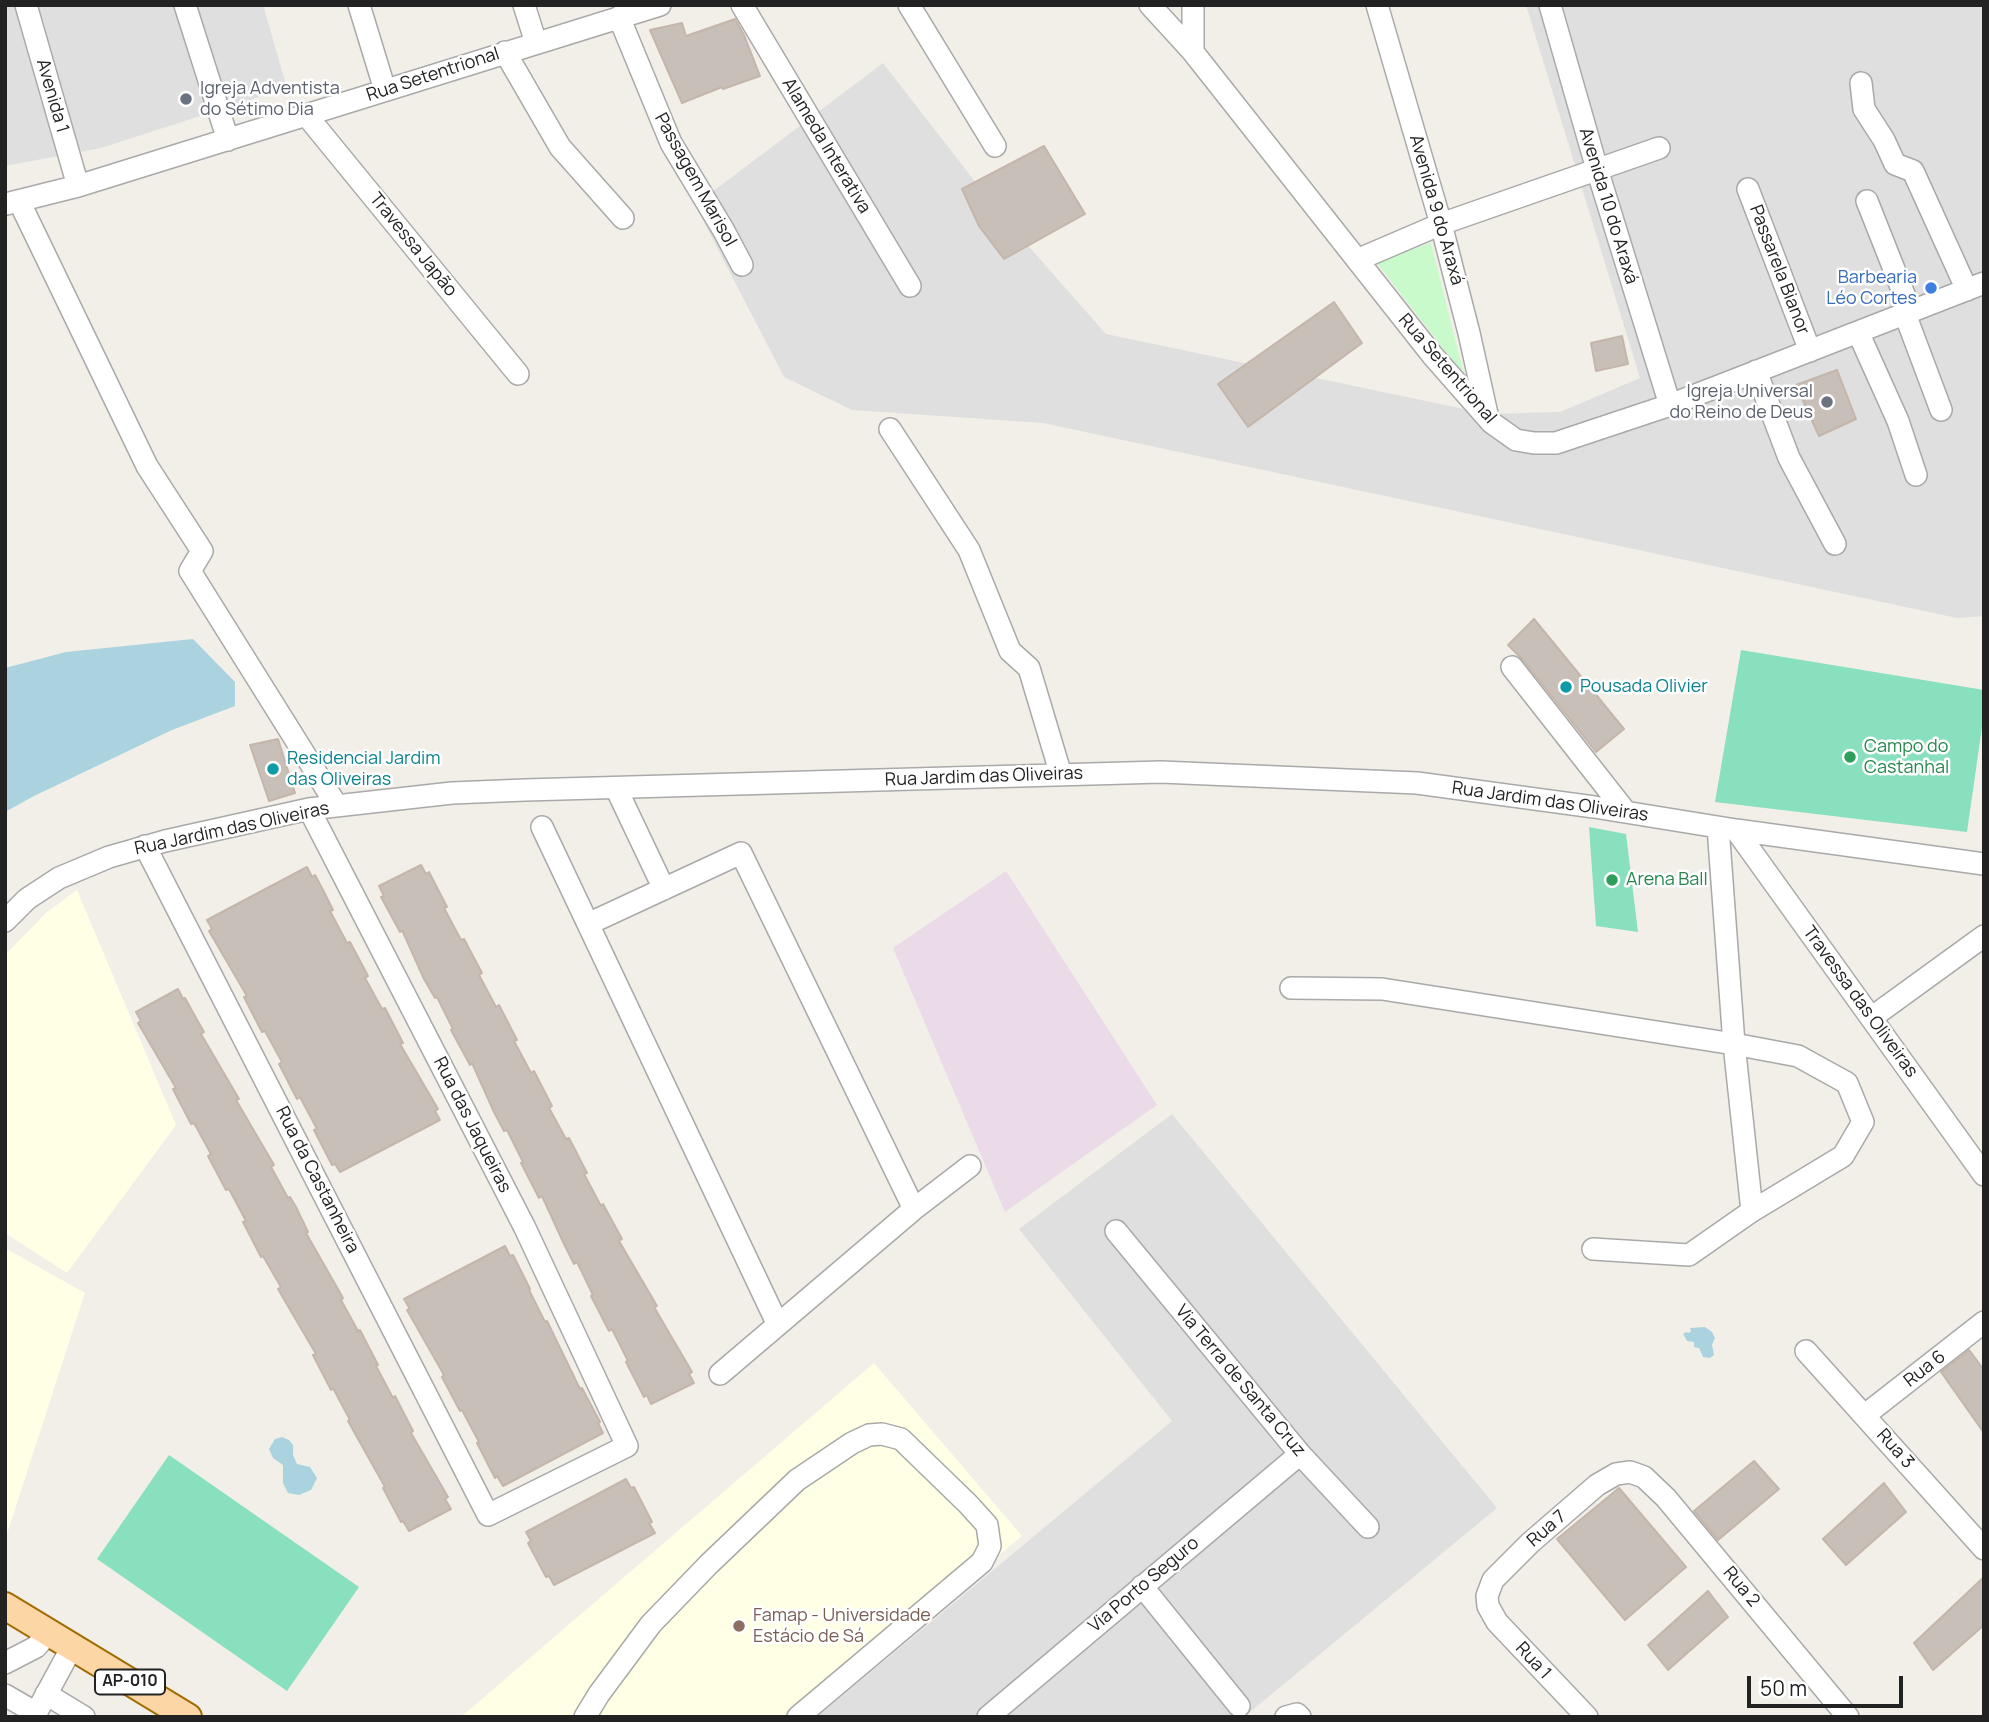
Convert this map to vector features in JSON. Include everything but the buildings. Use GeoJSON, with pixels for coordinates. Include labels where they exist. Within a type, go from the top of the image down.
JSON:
{"type":"FeatureCollection","features":[{"type":"Feature","properties":{"kind":"main road","name":"AP-010"},"geometry":{"type":"LineString","coordinates":[[5,1606],[188,1717]]}},
{"type":"Feature","properties":{"kind":"street","name":"Avenida 1"},"geometry":{"type":"LineString","coordinates":[[26,5],[78,186]]}},
{"type":"Feature","properties":{"kind":"street"},"geometry":{"type":"LineString","coordinates":[[185,5],[228,140]]}},
{"type":"Feature","properties":{"kind":"street"},"geometry":{"type":"LineString","coordinates":[[359,5],[385,90]]}},
{"type":"Feature","properties":{"kind":"street"},"geometry":{"type":"LineString","coordinates":[[524,5],[536,43]]}},
{"type":"Feature","properties":{"kind":"street","name":"Rua Setentrional"},"geometry":{"type":"LineString","coordinates":[[12,203],[78,186],[660,5]]}},
{"type":"Feature","properties":{"kind":"street","name":"Alameda Interativa"},"geometry":{"type":"LineString","coordinates":[[742,5],[910,286]]}},
{"type":"Feature","properties":{"kind":"street"},"geometry":{"type":"LineString","coordinates":[[909,5],[996,146]]}},
{"type":"Feature","properties":{"kind":"street","name":"Rua Setentrional"},"geometry":{"type":"LineString","coordinates":[[1150,5],[1193,52],[1433,356],[1487,416],[1516,440],[1556,443],[1670,405],[1975,287]]}},
{"type":"Feature","properties":{"kind":"street"},"geometry":{"type":"LineString","coordinates":[[1193,5],[1193,52]]}},
{"type":"Feature","properties":{"kind":"street","name":"Avenida 9 do Araxá"},"geometry":{"type":"LineString","coordinates":[[1377,5],[1441,224],[1487,416]]}},
{"type":"Feature","properties":{"kind":"street","name":"Avenida 10 do Araxá"},"geometry":{"type":"LineString","coordinates":[[1550,5],[1597,169],[1670,405]]}},
{"type":"Feature","properties":{"kind":"street","name":"Passagem Marisol"},"geometry":{"type":"LineString","coordinates":[[619,17],[671,144],[724,231],[741,265]]}},
{"type":"Feature","properties":{"kind":"street"},"geometry":{"type":"LineString","coordinates":[[505,52],[560,147],[623,218]]}},
{"type":"Feature","properties":{"kind":"street"},"geometry":{"type":"LineString","coordinates":[[1861,83],[1864,109],[1884,140],[1895,164],[1913,171],[1975,287]]}},
{"type":"Feature","properties":{"kind":"street","name":"Travessa Japão"},"geometry":{"type":"LineString","coordinates":[[307,116],[518,374]]}},
{"type":"Feature","properties":{"kind":"street"},"geometry":{"type":"LineString","coordinates":[[1357,260],[1441,224],[1659,148]]}},
{"type":"Feature","properties":{"kind":"street","name":"Passarela Bianor"},"geometry":{"type":"LineString","coordinates":[[1748,189],[1810,351]]}},
{"type":"Feature","properties":{"kind":"street"},"geometry":{"type":"LineString","coordinates":[[1867,201],[1941,410]]}},
{"type":"Feature","properties":{"kind":"street"},"geometry":{"type":"LineString","coordinates":[[12,203],[147,466],[202,551],[190,571],[337,806]]}},
{"type":"Feature","properties":{"kind":"street"},"geometry":{"type":"LineString","coordinates":[[1858,332],[1898,421],[1916,475]]}},
{"type":"Feature","properties":{"kind":"street"},"geometry":{"type":"LineString","coordinates":[[1756,371],[1789,458],[1835,544]]}},
{"type":"Feature","properties":{"kind":"street"},"geometry":{"type":"LineString","coordinates":[[890,429],[969,550],[1010,651],[1029,668],[1061,775]]}},
{"type":"Feature","properties":{"kind":"street"},"geometry":{"type":"LineString","coordinates":[[1512,667],[1625,811]]}},
{"type":"Feature","properties":{"kind":"street","name":"Rua Jardim das Oliveiras"},"geometry":{"type":"LineString","coordinates":[[5,921],[27,899],[59,878],[109,857],[145,846],[309,809],[452,793],[1161,772],[1418,783],[1984,864]]}},
{"type":"Feature","properties":{"kind":"street"},"geometry":{"type":"LineString","coordinates":[[616,788],[664,889]]}},
{"type":"Feature","properties":{"kind":"street","name":"Rua das Jaqueiras"},"geometry":{"type":"LineString","coordinates":[[309,809],[525,1228],[627,1446],[488,1515]]}},
{"type":"Feature","properties":{"kind":"street"},"geometry":{"type":"LineString","coordinates":[[542,827],[778,1325]]}},
{"type":"Feature","properties":{"kind":"street"},"geometry":{"type":"LineString","coordinates":[[1727,828],[1734,1044],[1752,1211]]}},
{"type":"Feature","properties":{"kind":"street","name":"Travessa das Oliveiras"},"geometry":{"type":"LineString","coordinates":[[1727,828],[1871,1018],[1984,1175]]}},
{"type":"Feature","properties":{"kind":"street","name":"Rua da Castanheira"},"geometry":{"type":"LineString","coordinates":[[145,846],[488,1515]]}},
{"type":"Feature","properties":{"kind":"street"},"geometry":{"type":"LineString","coordinates":[[587,924],[741,853],[914,1209]]}},
{"type":"Feature","properties":{"kind":"street"},"geometry":{"type":"LineString","coordinates":[[1871,1018],[1984,936]]}},
{"type":"Feature","properties":{"kind":"street"},"geometry":{"type":"LineString","coordinates":[[1292,988],[1382,989],[1734,1044],[1798,1056],[1847,1083],[1863,1122],[1843,1156],[1752,1211],[1689,1255],[1593,1249]]}},
{"type":"Feature","properties":{"kind":"street"},"geometry":{"type":"LineString","coordinates":[[720,1374],[914,1209],[970,1166]]}},
{"type":"Feature","properties":{"kind":"street","name":"Via Terra de Santa Cruz"},"geometry":{"type":"LineString","coordinates":[[1116,1231],[1300,1454],[1368,1528]]}},
{"type":"Feature","properties":{"kind":"street","name":"Rua 6"},"geometry":{"type":"LineString","coordinates":[[1865,1415],[1984,1322]]}},
{"type":"Feature","properties":{"kind":"street","name":"Rua 3"},"geometry":{"type":"LineString","coordinates":[[1806,1351],[1984,1549]]}},
{"type":"Feature","properties":{"kind":"street"},"geometry":{"type":"LineString","coordinates":[[586,1717],[599,1694],[651,1624],[797,1480],[852,1443],[869,1435],[882,1434],[901,1439],[987,1525],[990,1546],[982,1562],[798,1717]]}},
{"type":"Feature","properties":{"kind":"street","name":"Via Porto Seguro"},"geometry":{"type":"LineString","coordinates":[[988,1717],[1300,1454]]}},
{"type":"Feature","properties":{"kind":"street","name":"Rua 7"},"geometry":{"type":"LineString","coordinates":[[1488,1600],[1493,1580],[1530,1543],[1597,1485],[1624,1472]]}},
{"type":"Feature","properties":{"kind":"street","name":"Rua 2"},"geometry":{"type":"LineString","coordinates":[[1624,1472],[1644,1477],[1666,1498],[1848,1717]]}},
{"type":"Feature","properties":{"kind":"street"},"geometry":{"type":"LineString","coordinates":[[1142,1586],[1239,1706]]}},
{"type":"Feature","properties":{"kind":"street","name":"Rua 1"},"geometry":{"type":"LineString","coordinates":[[1488,1600],[1497,1622],[1587,1717]]}},
{"type":"Feature","properties":{"kind":"street"},"geometry":{"type":"LineString","coordinates":[[5,1663],[36,1647],[49,1632]]}},
{"type":"Feature","properties":{"kind":"street"},"geometry":{"type":"LineString","coordinates":[[5,1695],[35,1715],[72,1647]]}},
{"type":"Feature","properties":{"kind":"street"},"geometry":{"type":"LineString","coordinates":[[46,1694],[84,1717]]}},
{"type":"Feature","properties":{"kind":"shaded area"},"geometry":{"type":"Polygon","coordinates":[[[5,5],[263,5],[287,88],[101,148],[5,166],[5,5]]]}},
{"type":"Feature","properties":{"kind":"shaded area"},"geometry":{"type":"Polygon","coordinates":[[[1526,5],[1984,5],[1984,616],[1957,618],[1043,423],[852,410],[784,377],[695,205],[883,63],[1001,215],[1106,334],[1488,414],[1560,412],[1640,378],[1526,5]]]}},
{"type":"Feature","properties":{"kind":"shaded area"},"geometry":{"type":"Polygon","coordinates":[[[1006,871],[1157,1105],[1005,1212],[893,948],[1006,871]]]}},
{"type":"Feature","properties":{"kind":"shaded area"},"geometry":{"type":"Polygon","coordinates":[[[77,890],[176,1125],[67,1273],[5,1233],[5,955],[46,913],[77,890]]]}},
{"type":"Feature","properties":{"kind":"shaded area"},"geometry":{"type":"Polygon","coordinates":[[[1172,1114],[1497,1508],[1244,1717],[817,1717],[1172,1421],[1019,1229],[1172,1114]]]}},
{"type":"Feature","properties":{"kind":"shaded area"},"geometry":{"type":"Polygon","coordinates":[[[5,1248],[85,1293],[5,1540],[5,1248]]]}},
{"type":"Feature","properties":{"kind":"shaded area","name":"Famap - Universidade Estácio de Sá"},"geometry":{"type":"Polygon","coordinates":[[[874,1363],[1022,1536],[802,1717],[461,1717],[874,1363]]]}},
{"type":"Feature","properties":{"kind":"green space"},"geometry":{"type":"Polygon","coordinates":[[[1431,243],[1464,375],[1376,262],[1431,243]]]}},
{"type":"Feature","properties":{"kind":"green space","name":"Campo do Castanhal"},"geometry":{"type":"Polygon","coordinates":[[[1741,650],[1984,690],[1984,713],[1967,832],[1715,802],[1741,650]]]}},
{"type":"Feature","properties":{"kind":"green space","name":"Arena Ball"},"geometry":{"type":"Polygon","coordinates":[[[1589,827],[1626,834],[1638,932],[1596,926],[1589,827]]]}},
{"type":"Feature","properties":{"kind":"green space"},"geometry":{"type":"Polygon","coordinates":[[[169,1455],[359,1587],[287,1691],[97,1559],[169,1455]]]}},
{"type":"Feature","properties":{"kind":"water"},"geometry":{"type":"Polygon","coordinates":[[[193,639],[235,682],[235,706],[172,730],[5,812],[5,668],[66,652],[193,639]]]}},
{"type":"Feature","properties":{"kind":"water"},"geometry":{"type":"Polygon","coordinates":[[[1705,1327],[1715,1338],[1712,1345],[1714,1355],[1710,1358],[1703,1357],[1699,1348],[1694,1347],[1694,1342],[1687,1341],[1683,1334],[1689,1333],[1690,1328],[1705,1327]]]}},
{"type":"Feature","properties":{"kind":"water"},"geometry":{"type":"Polygon","coordinates":[[[282,1437],[293,1445],[297,1464],[310,1467],[317,1478],[311,1490],[299,1495],[288,1493],[283,1483],[283,1465],[273,1458],[269,1449],[275,1439],[282,1437]]]}},
{"type":"Feature","properties":{"kind":"place","name":"Igreja Adventista do Sétimo Dia"},"geometry":{"type":"Point","coordinates":[186,99]}},
{"type":"Feature","properties":{"kind":"place","name":"Barbearia Léo Cortes"},"geometry":{"type":"Point","coordinates":[1931,288]}},
{"type":"Feature","properties":{"kind":"place","name":"Igreja Universal do Reino de Deus"},"geometry":{"type":"Point","coordinates":[1827,402]}},
{"type":"Feature","properties":{"kind":"place","name":"Pousada Olivier"},"geometry":{"type":"Point","coordinates":[1566,687]}},
{"type":"Feature","properties":{"kind":"place","name":"Campo do Castanhal"},"geometry":{"type":"Point","coordinates":[1850,757]}},
{"type":"Feature","properties":{"kind":"place","name":"Residencial Jardim das Oliveiras"},"geometry":{"type":"Point","coordinates":[273,769]}},
{"type":"Feature","properties":{"kind":"place","name":"Arena Ball"},"geometry":{"type":"Point","coordinates":[1612,880]}},
{"type":"Feature","properties":{"kind":"place","name":"Famap - Universidade Estácio de Sá"},"geometry":{"type":"Point","coordinates":[739,1626]}}]}
